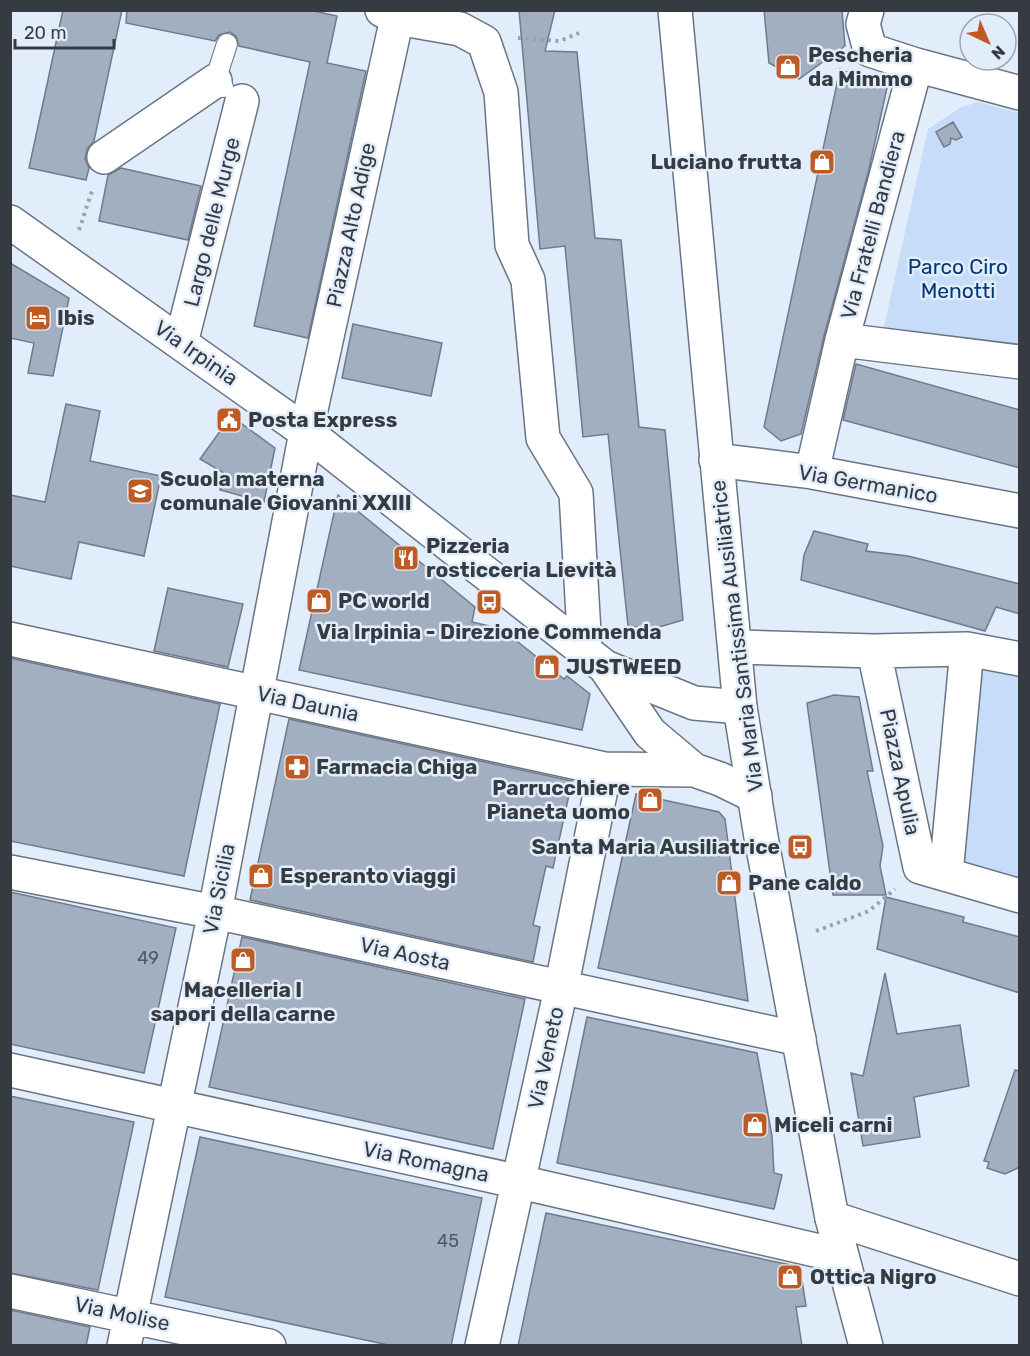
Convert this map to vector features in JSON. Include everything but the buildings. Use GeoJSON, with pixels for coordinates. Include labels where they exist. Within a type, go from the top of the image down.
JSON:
{"type":"FeatureCollection","features":[{"type":"Feature","properties":{"kind":"street","name":"Via Maria Santissima Ausiliatrice"},"geometry":{"type":"LineString","coordinates":[[675,10],[740,706],[832,1218],[866,1346]]}},
{"type":"Feature","properties":{"kind":"street"},"geometry":{"type":"LineString","coordinates":[[867,10],[863,24],[870,50],[1020,93]]}},
{"type":"Feature","properties":{"kind":"street"},"geometry":{"type":"LineString","coordinates":[[389,14],[470,27],[501,92],[512,245],[528,280],[543,438],[576,493],[595,659],[650,733],[694,770],[720,779],[755,796]]}},
{"type":"Feature","properties":{"kind":"street","name":"Piazza Alto Adige"},"geometry":{"type":"LineString","coordinates":[[306,432],[389,14]]}},
{"type":"Feature","properties":{"kind":"street","name":"Via Fratelli Bandiera"},"geometry":{"type":"LineString","coordinates":[[812,472],[842,340],[916,65]]}},
{"type":"Feature","properties":{"kind":"street"},"geometry":{"type":"LineString","coordinates":[[104,156],[215,81]]}},
{"type":"Feature","properties":{"kind":"street","name":"Largo delle Murge"},"geometry":{"type":"LineString","coordinates":[[181,343],[242,101]]}},
{"type":"Feature","properties":{"kind":"street","name":"Via Irpinia"},"geometry":{"type":"LineString","coordinates":[[10,222],[306,432],[595,659]]}},
{"type":"Feature","properties":{"kind":"street"},"geometry":{"type":"LineString","coordinates":[[842,340],[1020,362]]}},
{"type":"Feature","properties":{"kind":"street","name":"Via Sicilia"},"geometry":{"type":"LineString","coordinates":[[128,1331],[214,912],[306,432]]}},
{"type":"Feature","properties":{"kind":"street","name":"Via Germanico"},"geometry":{"type":"LineString","coordinates":[[716,460],[812,472],[1020,511]]}},
{"type":"Feature","properties":{"kind":"street","name":"Via Daunia"},"geometry":{"type":"LineString","coordinates":[[10,639],[605,769],[694,770]]}},
{"type":"Feature","properties":{"kind":"street"},"geometry":{"type":"LineString","coordinates":[[736,647],[874,651],[967,649],[1020,659]]}},
{"type":"Feature","properties":{"kind":"street","name":"Piazza Apulia"},"geometry":{"type":"LineString","coordinates":[[933,871],[967,649]]}},
{"type":"Feature","properties":{"kind":"street","name":"Piazza Apulia"},"geometry":{"type":"LineString","coordinates":[[874,651],[933,871]]}},
{"type":"Feature","properties":{"kind":"street"},"geometry":{"type":"LineString","coordinates":[[595,659],[694,703],[740,706]]}},
{"type":"Feature","properties":{"kind":"street","name":"Via Veneto"},"geometry":{"type":"LineString","coordinates":[[483,1346],[561,989],[605,769]]}},
{"type":"Feature","properties":{"kind":"street"},"geometry":{"type":"LineString","coordinates":[[933,871],[1020,896]]}},
{"type":"Feature","properties":{"kind":"street","name":"Via Aosta"},"geometry":{"type":"LineString","coordinates":[[10,872],[214,912],[799,1039]]}},
{"type":"Feature","properties":{"kind":"street","name":"Via Romagna"},"geometry":{"type":"LineString","coordinates":[[10,1070],[520,1182],[841,1256]]}},
{"type":"Feature","properties":{"kind":"street"},"geometry":{"type":"LineString","coordinates":[[832,1218],[1020,1280]]}},
{"type":"Feature","properties":{"kind":"street","name":"Via Molise"},"geometry":{"type":"LineString","coordinates":[[10,1291],[128,1331],[269,1346]]}},
{"type":"Feature","properties":{"kind":"lane"},"geometry":{"type":"LineString","coordinates":[[227,44],[215,81],[242,101]]}},
{"type":"Feature","properties":{"kind":"path"},"geometry":{"type":"LineString","coordinates":[[470,27],[499,37],[560,40],[579,33]]}},
{"type":"Feature","properties":{"kind":"path"},"geometry":{"type":"LineString","coordinates":[[68,262],[104,156]]}},
{"type":"Feature","properties":{"kind":"path"},"geometry":{"type":"LineString","coordinates":[[816,931],[869,911],[933,871]]}},
{"type":"Feature","properties":{"kind":"green space","name":"Parco Ciro Menotti"},"geometry":{"type":"Polygon","coordinates":[[[978,102],[1019,113],[1019,353],[883,331],[928,129],[960,108],[978,102]]]}},
{"type":"Feature","properties":{"kind":"green space"},"geometry":{"type":"Polygon","coordinates":[[[979,667],[1019,675],[1019,886],[955,869],[979,667]]]}},
{"type":"Feature","properties":{"kind":"place","name":"Pescheria da Mimmo"},"geometry":{"type":"Point","coordinates":[788,67]}},
{"type":"Feature","properties":{"kind":"place","name":"Luciano frutta"},"geometry":{"type":"Point","coordinates":[822,162]}},
{"type":"Feature","properties":{"kind":"place","name":"Ibis"},"geometry":{"type":"Point","coordinates":[38,318]}},
{"type":"Feature","properties":{"kind":"place","name":"Posta Express"},"geometry":{"type":"Point","coordinates":[229,420]}},
{"type":"Feature","properties":{"kind":"place","name":"Scuola materna comunale Giovanni XXIII"},"geometry":{"type":"Point","coordinates":[140,491]}},
{"type":"Feature","properties":{"kind":"place","name":"Pizzeria rosticceria Lievità"},"geometry":{"type":"Point","coordinates":[406,558]}},
{"type":"Feature","properties":{"kind":"place","name":"PC world"},"geometry":{"type":"Point","coordinates":[319,601]}},
{"type":"Feature","properties":{"kind":"place","name":"Via Irpinia - Direzione Commenda"},"geometry":{"type":"Point","coordinates":[489,602]}},
{"type":"Feature","properties":{"kind":"place","name":"JUSTWEED"},"geometry":{"type":"Point","coordinates":[547,667]}},
{"type":"Feature","properties":{"kind":"place","name":"Farmacia Chiga"},"geometry":{"type":"Point","coordinates":[297,767]}},
{"type":"Feature","properties":{"kind":"place","name":"Parrucchiere Pianeta uomo"},"geometry":{"type":"Point","coordinates":[650,800]}},
{"type":"Feature","properties":{"kind":"place","name":"Santa Maria Ausiliatrice"},"geometry":{"type":"Point","coordinates":[800,847]}},
{"type":"Feature","properties":{"kind":"place","name":"Esperanto viaggi"},"geometry":{"type":"Point","coordinates":[261,876]}},
{"type":"Feature","properties":{"kind":"place","name":"Pane caldo"},"geometry":{"type":"Point","coordinates":[729,883]}},
{"type":"Feature","properties":{"kind":"place","name":"Macelleria I sapori della carne"},"geometry":{"type":"Point","coordinates":[243,960]}},
{"type":"Feature","properties":{"kind":"place","name":"Miceli carni"},"geometry":{"type":"Point","coordinates":[755,1125]}},
{"type":"Feature","properties":{"kind":"place","name":"Ottica Nigro"},"geometry":{"type":"Point","coordinates":[790,1277]}}]}
